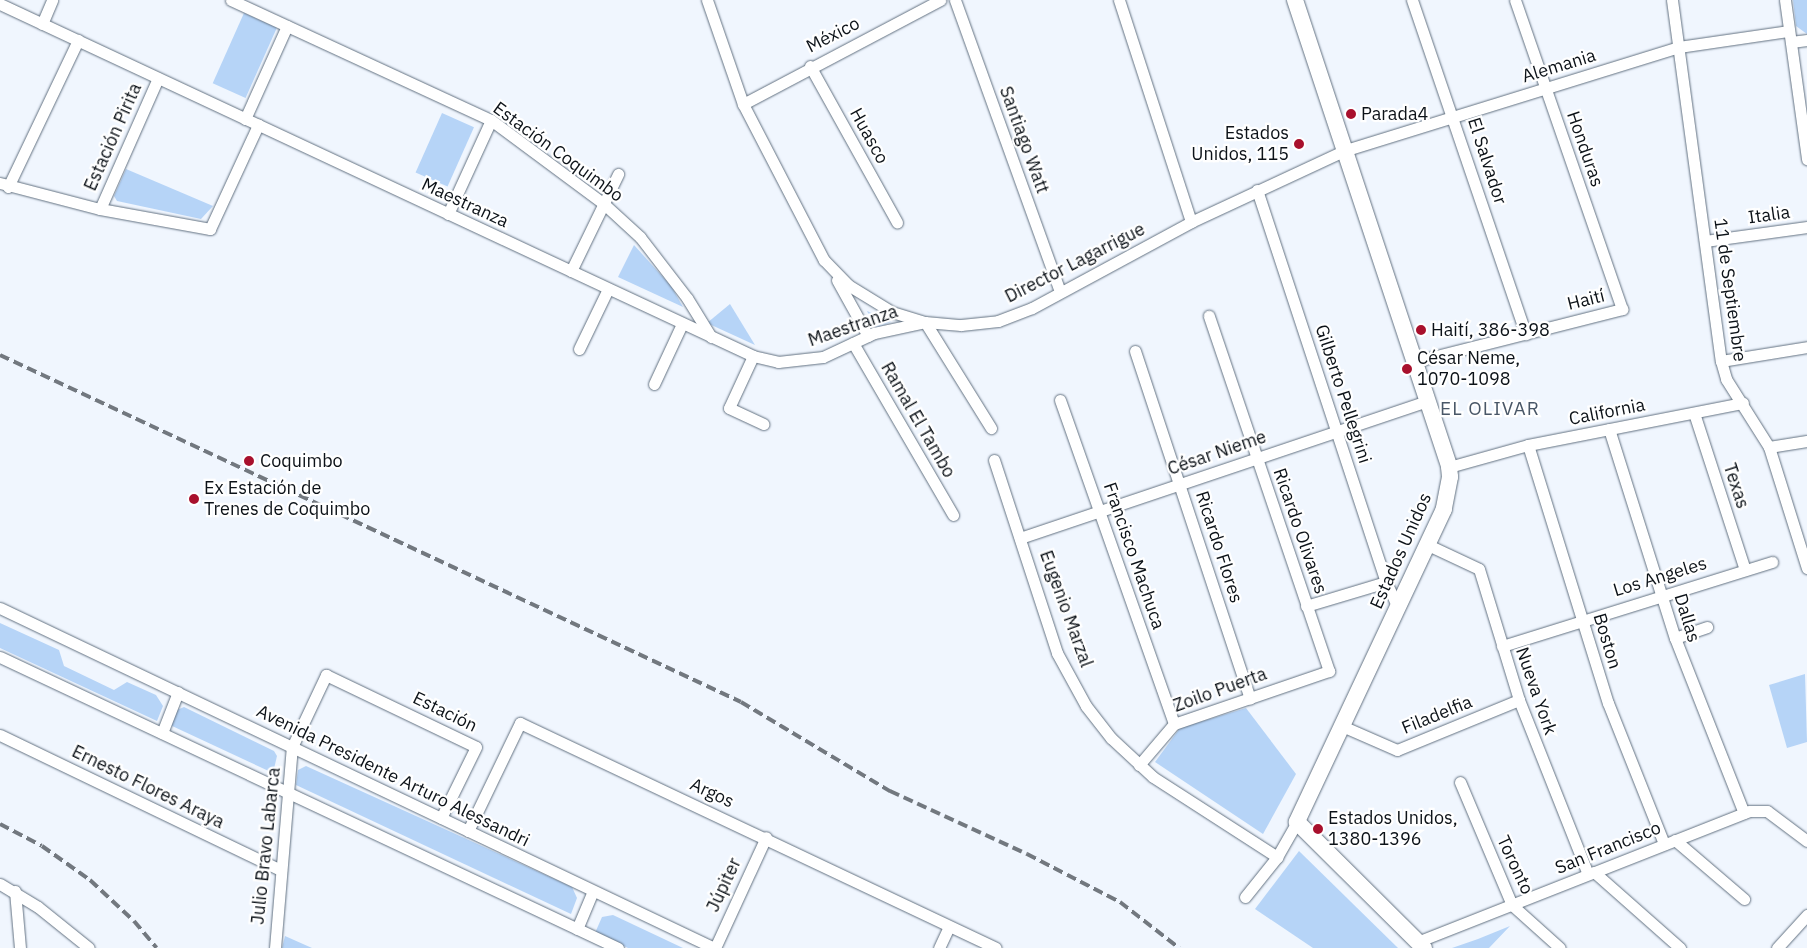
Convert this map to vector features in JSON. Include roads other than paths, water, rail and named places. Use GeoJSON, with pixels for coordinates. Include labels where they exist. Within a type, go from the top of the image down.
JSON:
{"type":"FeatureCollection","features":[{"type":"Feature","properties":{"kind":"main road","name":"Estados Unidos"},"geometry":{"type":"LineString","coordinates":[[1295,0],[1413,362],[1450,467],[1447,499],[1428,545],[1297,822]]}},
{"type":"Feature","properties":{"kind":"main road"},"geometry":{"type":"LineString","coordinates":[[1297,822],[1420,945]]}},
{"type":"Feature","properties":{"kind":"street"},"geometry":{"type":"LineString","coordinates":[[42,24],[52,0]]}},
{"type":"Feature","properties":{"kind":"street","name":"Estación Coquimbo"},"geometry":{"type":"LineString","coordinates":[[231,0],[491,120],[604,204],[652,252],[688,298],[711,337]]}},
{"type":"Feature","properties":{"kind":"street","name":"Director Lagarrigue"},"geometry":{"type":"LineString","coordinates":[[707,0],[743,104],[824,260],[854,307],[868,336]]}},
{"type":"Feature","properties":{"kind":"street","name":"México"},"geometry":{"type":"LineString","coordinates":[[743,104],[810,66],[940,0]]}},
{"type":"Feature","properties":{"kind":"street","name":"Santiago Watt"},"geometry":{"type":"LineString","coordinates":[[955,0],[1060,292]]}},
{"type":"Feature","properties":{"kind":"street"},"geometry":{"type":"LineString","coordinates":[[1119,0],[1191,222]]}},
{"type":"Feature","properties":{"kind":"street","name":"El Salvador"},"geometry":{"type":"LineString","coordinates":[[1412,0],[1454,117],[1526,334]]}},
{"type":"Feature","properties":{"kind":"street","name":"Honduras"},"geometry":{"type":"LineString","coordinates":[[1516,0],[1622,309]]}},
{"type":"Feature","properties":{"kind":"street","name":"11 de Septiembre"},"geometry":{"type":"LineString","coordinates":[[1672,0],[1720,361],[1726,379],[1742,402],[1768,447],[1802,530],[1807,568]]}},
{"type":"Feature","properties":{"kind":"street"},"geometry":{"type":"LineString","coordinates":[[1785,0],[1807,159]]}},
{"type":"Feature","properties":{"kind":"street","name":"Maestranza"},"geometry":{"type":"LineString","coordinates":[[0,4],[753,356],[794,362],[823,357],[868,336],[925,322]]}},
{"type":"Feature","properties":{"kind":"street"},"geometry":{"type":"LineString","coordinates":[[245,119],[287,26]]}},
{"type":"Feature","properties":{"kind":"street","name":"Alemania"},"geometry":{"type":"LineString","coordinates":[[1343,151],[1679,47],[1790,37],[1807,40]]}},
{"type":"Feature","properties":{"kind":"street"},"geometry":{"type":"LineString","coordinates":[[78,40],[4,185],[100,209],[210,229],[258,125]]}},
{"type":"Feature","properties":{"kind":"street","name":"Huasco"},"geometry":{"type":"LineString","coordinates":[[810,66],[897,222]]}},
{"type":"Feature","properties":{"kind":"street","name":"Estación Pirita"},"geometry":{"type":"LineString","coordinates":[[100,209],[158,78]]}},
{"type":"Feature","properties":{"kind":"street"},"geometry":{"type":"LineString","coordinates":[[448,214],[491,120]]}},
{"type":"Feature","properties":{"kind":"street","name":"Director Lagarrigue"},"geometry":{"type":"LineString","coordinates":[[824,260],[848,285],[876,305],[925,322],[962,325],[998,321],[1032,308],[1191,222],[1343,151]]}},
{"type":"Feature","properties":{"kind":"street"},"geometry":{"type":"LineString","coordinates":[[571,271],[618,174]]}},
{"type":"Feature","properties":{"kind":"street","name":"Gilberto Pellegrini"},"geometry":{"type":"LineString","coordinates":[[1257,190],[1386,582],[1398,608]]}},
{"type":"Feature","properties":{"kind":"street","name":"Italia"},"geometry":{"type":"LineString","coordinates":[[1705,241],[1807,227]]}},
{"type":"Feature","properties":{"kind":"street"},"geometry":{"type":"LineString","coordinates":[[579,349],[608,289]]}},
{"type":"Feature","properties":{"kind":"street","name":"Haití"},"geometry":{"type":"LineString","coordinates":[[1413,362],[1622,309]]}},
{"type":"Feature","properties":{"kind":"street","name":"Ricardo Olivares"},"geometry":{"type":"LineString","coordinates":[[1209,316],[1328,671]]}},
{"type":"Feature","properties":{"kind":"street"},"geometry":{"type":"LineString","coordinates":[[925,322],[992,428]]}},
{"type":"Feature","properties":{"kind":"street"},"geometry":{"type":"LineString","coordinates":[[654,384],[682,324]]}},
{"type":"Feature","properties":{"kind":"street","name":"Ramal El Tambo"},"geometry":{"type":"LineString","coordinates":[[853,343],[953,515]]}},
{"type":"Feature","properties":{"kind":"street"},"geometry":{"type":"LineString","coordinates":[[1720,361],[1807,348]]}},
{"type":"Feature","properties":{"kind":"street","name":"Ricardo Flores"},"geometry":{"type":"LineString","coordinates":[[1135,351],[1250,698]]}},
{"type":"Feature","properties":{"kind":"street"},"geometry":{"type":"LineString","coordinates":[[753,356],[728,408],[763,424]]}},
{"type":"Feature","properties":{"kind":"street","name":"Francisco Machuca"},"geometry":{"type":"LineString","coordinates":[[1060,400],[1174,724]]}},
{"type":"Feature","properties":{"kind":"street","name":"César Nieme"},"geometry":{"type":"LineString","coordinates":[[1020,538],[1426,401]]}},
{"type":"Feature","properties":{"kind":"street","name":"California"},"geometry":{"type":"LineString","coordinates":[[1450,467],[1528,445],[1742,402]]}},
{"type":"Feature","properties":{"kind":"street","name":"Texas"},"geometry":{"type":"LineString","coordinates":[[1694,413],[1745,570]]}},
{"type":"Feature","properties":{"kind":"street","name":"Dallas"},"geometry":{"type":"LineString","coordinates":[[1609,429],[1675,638],[1744,813]]}},
{"type":"Feature","properties":{"kind":"street"},"geometry":{"type":"LineString","coordinates":[[1768,447],[1807,441]]}},
{"type":"Feature","properties":{"kind":"street","name":"Boston"},"geometry":{"type":"LineString","coordinates":[[1528,445],[1608,703],[1664,844]]}},
{"type":"Feature","properties":{"kind":"street","name":"Eugenio Marzal"},"geometry":{"type":"LineString","coordinates":[[994,460],[1065,671],[1098,723],[1139,765],[1276,857]]}},
{"type":"Feature","properties":{"kind":"street","name":"Nueva York"},"geometry":{"type":"LineString","coordinates":[[1428,545],[1479,569],[1519,700],[1591,873],[1680,948]]}},
{"type":"Feature","properties":{"kind":"street","name":"Los Angeles"},"geometry":{"type":"LineString","coordinates":[[1502,646],[1582,619],[1772,562]]}},
{"type":"Feature","properties":{"kind":"street"},"geometry":{"type":"LineString","coordinates":[[1306,606],[1386,582]]}},
{"type":"Feature","properties":{"kind":"street","name":"Avenida Presidente Arturo Alessandri"},"geometry":{"type":"LineString","coordinates":[[0,608],[714,948]]}},
{"type":"Feature","properties":{"kind":"street"},"geometry":{"type":"LineString","coordinates":[[1675,638],[1707,626]]}},
{"type":"Feature","properties":{"kind":"street"},"geometry":{"type":"LineString","coordinates":[[0,657],[618,948]]}},
{"type":"Feature","properties":{"kind":"street","name":"Zoilo Puerta"},"geometry":{"type":"LineString","coordinates":[[1139,765],[1174,724],[1328,671]]}},
{"type":"Feature","properties":{"kind":"street","name":"Estación"},"geometry":{"type":"LineString","coordinates":[[292,747],[326,675],[476,746],[441,818]]}},
{"type":"Feature","properties":{"kind":"street"},"geometry":{"type":"LineString","coordinates":[[162,733],[178,692]]}},
{"type":"Feature","properties":{"kind":"street","name":"Filadelfia"},"geometry":{"type":"LineString","coordinates":[[1342,726],[1397,750],[1519,700]]}},
{"type":"Feature","properties":{"kind":"street","name":"Argos"},"geometry":{"type":"LineString","coordinates":[[468,831],[520,723],[996,948]]}},
{"type":"Feature","properties":{"kind":"street","name":"Ernesto Flores Araya"},"geometry":{"type":"LineString","coordinates":[[0,735],[281,870]]}},
{"type":"Feature","properties":{"kind":"street","name":"Julio Bravo Labarca"},"geometry":{"type":"LineString","coordinates":[[275,948],[292,747]]}},
{"type":"Feature","properties":{"kind":"street","name":"Toronto"},"geometry":{"type":"LineString","coordinates":[[1460,782],[1512,905],[1560,948]]}},
{"type":"Feature","properties":{"kind":"street","name":"San Francisco"},"geometry":{"type":"LineString","coordinates":[[1420,945],[1512,905],[1755,809],[1767,811],[1807,840]]}},
{"type":"Feature","properties":{"kind":"street","name":"Estados Unidos"},"geometry":{"type":"LineString","coordinates":[[1245,897],[1276,857],[1297,822]]}},
{"type":"Feature","properties":{"kind":"street","name":"Júpiter"},"geometry":{"type":"LineString","coordinates":[[714,948],[766,838]]}},
{"type":"Feature","properties":{"kind":"street"},"geometry":{"type":"LineString","coordinates":[[1675,840],[1744,899]]}},
{"type":"Feature","properties":{"kind":"street"},"geometry":{"type":"LineString","coordinates":[[0,884],[15,891],[89,948]]}},
{"type":"Feature","properties":{"kind":"street"},"geometry":{"type":"LineString","coordinates":[[15,891],[20,948]]}},
{"type":"Feature","properties":{"kind":"street"},"geometry":{"type":"LineString","coordinates":[[577,928],[593,891]]}},
{"type":"Feature","properties":{"kind":"street"},"geometry":{"type":"LineString","coordinates":[[1777,948],[1807,915]]}},
{"type":"Feature","properties":{"kind":"street"},"geometry":{"type":"LineString","coordinates":[[939,948],[949,927]]}},
{"type":"Feature","properties":{"kind":"railway"},"geometry":{"type":"LineString","coordinates":[[0,355],[741,702],[890,791],[1027,854],[1120,902],[1179,948]]}},
{"type":"Feature","properties":{"kind":"railway"},"geometry":{"type":"LineString","coordinates":[[0,824],[42,846],[90,880],[134,921],[157,948]]}},
{"type":"Feature","properties":{"kind":"place","name":"Parada4"},"geometry":{"type":"Point","coordinates":[1351,114]}},
{"type":"Feature","properties":{"kind":"place","name":"Estados Unidos, 115"},"geometry":{"type":"Point","coordinates":[1299,144]}},
{"type":"Feature","properties":{"kind":"place","name":"Haití, 386-398"},"geometry":{"type":"Point","coordinates":[1421,330]}},
{"type":"Feature","properties":{"kind":"place","name":"César Neme, 1070-1098"},"geometry":{"type":"Point","coordinates":[1407,369]}},
{"type":"Feature","properties":{"kind":"place","name":"Coquimbo"},"geometry":{"type":"Point","coordinates":[249,461]}},
{"type":"Feature","properties":{"kind":"place","name":"Ex Estación de Trenes de Coquimbo"},"geometry":{"type":"Point","coordinates":[194,499]}},
{"type":"Feature","properties":{"kind":"place","name":"Estados Unidos, 1380-1396"},"geometry":{"type":"Point","coordinates":[1318,829]}},
{"type":"Feature","properties":{"kind":"district","name":"EL OLIVAR"},"geometry":{"type":"Point","coordinates":[1490,409]}}]}
